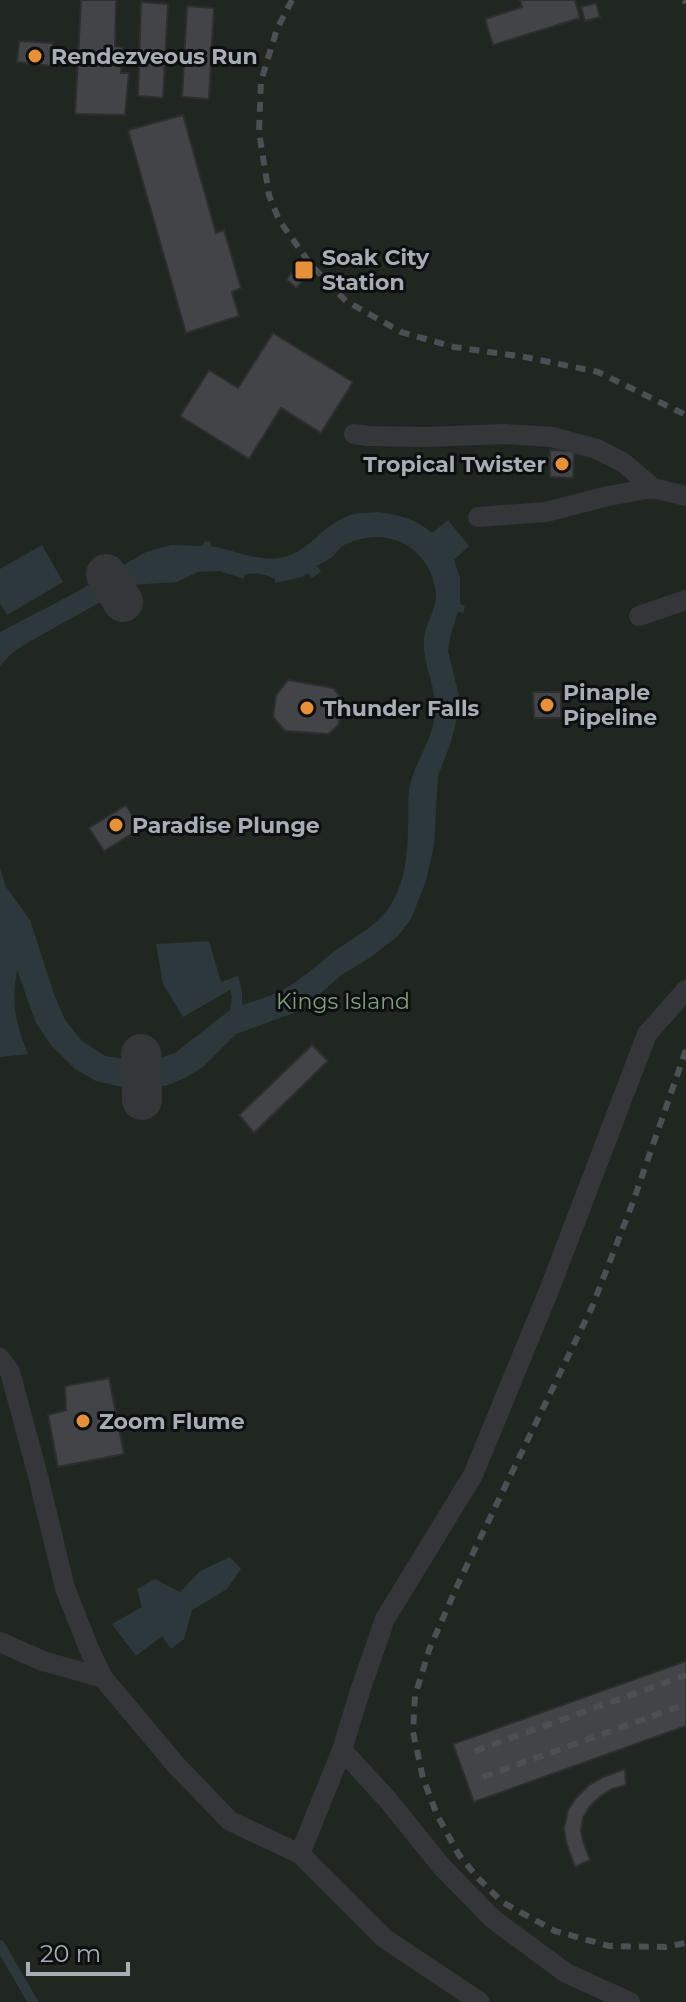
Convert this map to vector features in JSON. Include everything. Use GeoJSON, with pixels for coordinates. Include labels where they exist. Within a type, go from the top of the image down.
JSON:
{"type":"FeatureCollection","features":[{"type":"Feature","properties":{"kind":"street"},"geometry":{"type":"LineString","coordinates":[[141,1054],[142,1100]]}},
{"type":"Feature","properties":{"kind":"lane"},"geometry":{"type":"LineString","coordinates":[[354,434],[552,437],[611,456],[653,488]]}},
{"type":"Feature","properties":{"kind":"lane"},"geometry":{"type":"LineString","coordinates":[[478,517],[546,512],[653,488],[686,496]]}},
{"type":"Feature","properties":{"kind":"lane"},"geometry":{"type":"LineString","coordinates":[[639,616],[686,600]]}},
{"type":"Feature","properties":{"kind":"lane"},"geometry":{"type":"LineString","coordinates":[[300,1854],[342,1750],[385,1619],[473,1475],[550,1288],[647,1034],[686,990]]}},
{"type":"Feature","properties":{"kind":"lane"},"geometry":{"type":"LineString","coordinates":[[0,1358],[10,1372],[65,1588],[103,1678],[176,1765],[230,1821],[300,1854],[384,1938],[480,2002]]}},
{"type":"Feature","properties":{"kind":"lane"},"geometry":{"type":"LineString","coordinates":[[0,1642],[43,1661],[103,1678]]}},
{"type":"Feature","properties":{"kind":"lane"},"geometry":{"type":"LineString","coordinates":[[342,1750],[388,1800],[442,1867],[493,1919],[566,1973],[630,2002]]}},
{"type":"Feature","properties":{"kind":"green space","name":"Kings Island"},"geometry":{"type":"Polygon","coordinates":[[[0,0],[686,0],[686,2002],[0,2002],[0,0]]]}},
{"type":"Feature","properties":{"kind":"shaded area"},"geometry":{"type":"Polygon","coordinates":[[[379,512],[407,518],[432,533],[448,520],[469,546],[454,560],[460,578],[460,604],[465,606],[463,613],[458,612],[448,651],[459,696],[457,718],[438,776],[434,845],[426,881],[411,919],[398,936],[341,975],[302,1010],[236,1034],[203,1067],[168,1085],[122,1087],[96,1081],[75,1069],[51,1045],[36,1023],[17,970],[15,1013],[28,1054],[0,1057],[0,868],[6,887],[30,920],[65,1020],[82,1041],[105,1056],[131,1060],[157,1059],[175,1053],[230,1010],[230,990],[183,1017],[163,984],[156,944],[209,941],[221,982],[238,976],[242,1005],[292,984],[382,916],[393,900],[404,870],[410,785],[434,721],[434,693],[424,639],[436,593],[432,577],[416,552],[391,539],[377,537],[344,545],[317,566],[321,572],[312,578],[308,573],[275,583],[275,579],[264,575],[248,574],[244,575],[244,579],[220,571],[198,572],[177,582],[131,585],[27,643],[0,666],[0,632],[146,552],[171,545],[203,546],[204,542],[210,541],[211,546],[245,555],[279,558],[298,551],[348,516],[379,512]]]}},
{"type":"Feature","properties":{"kind":"shaded area"},"geometry":{"type":"Polygon","coordinates":[[[42,545],[63,582],[7,615],[0,603],[0,569],[42,545]]]}},
{"type":"Feature","properties":{"kind":"shaded area"},"geometry":{"type":"Polygon","coordinates":[[[230,1557],[241,1569],[227,1589],[192,1610],[184,1639],[171,1649],[162,1636],[136,1656],[112,1624],[142,1607],[137,1589],[155,1579],[180,1592],[200,1571],[230,1557]]]}},
{"type":"Feature","properties":{"kind":"building"},"geometry":{"type":"Polygon","coordinates":[[[81,0],[116,0],[115,46],[123,47],[121,73],[129,73],[125,115],[75,114],[81,0]]]}},
{"type":"Feature","properties":{"kind":"building"},"geometry":{"type":"Polygon","coordinates":[[[520,0],[575,0],[580,18],[493,45],[485,19],[522,7],[520,0]]]}},
{"type":"Feature","properties":{"kind":"building"},"geometry":{"type":"Polygon","coordinates":[[[141,2],[168,4],[163,98],[138,96],[141,2]]]}},
{"type":"Feature","properties":{"kind":"building"},"geometry":{"type":"Polygon","coordinates":[[[596,3],[600,17],[585,21],[581,7],[596,3]]]}},
{"type":"Feature","properties":{"kind":"building"},"geometry":{"type":"Polygon","coordinates":[[[187,6],[214,8],[209,99],[182,97],[187,6]]]}},
{"type":"Feature","properties":{"kind":"building","name":"Rendezveous Run"},"geometry":{"type":"Polygon","coordinates":[[[19,41],[53,43],[51,66],[17,62],[19,41]]]}},
{"type":"Feature","properties":{"kind":"building"},"geometry":{"type":"Polygon","coordinates":[[[183,115],[216,233],[224,230],[241,288],[232,292],[239,316],[186,333],[128,130],[183,115]]]}},
{"type":"Feature","properties":{"kind":"building"},"geometry":{"type":"Polygon","coordinates":[[[295,269],[305,279],[296,288],[286,279],[295,269]]]}},
{"type":"Feature","properties":{"kind":"building"},"geometry":{"type":"Polygon","coordinates":[[[273,333],[353,382],[321,433],[281,408],[249,459],[180,416],[209,370],[238,388],[273,333]]]}},
{"type":"Feature","properties":{"kind":"building","name":"Tropical Twister"},"geometry":{"type":"Polygon","coordinates":[[[550,450],[574,451],[573,478],[550,477],[550,450]]]}},
{"type":"Feature","properties":{"kind":"building","name":"Thunder Falls"},"geometry":{"type":"Polygon","coordinates":[[[288,680],[333,688],[342,698],[339,724],[329,734],[285,731],[273,717],[276,695],[288,680]]]}},
{"type":"Feature","properties":{"kind":"building","name":"Pinaple Pipeline"},"geometry":{"type":"Polygon","coordinates":[[[533,692],[561,692],[561,718],[534,718],[533,692]]]}},
{"type":"Feature","properties":{"kind":"building","name":"Paradise Plunge"},"geometry":{"type":"Polygon","coordinates":[[[126,805],[140,829],[104,851],[89,828],[126,805]]]}},
{"type":"Feature","properties":{"kind":"building"},"geometry":{"type":"Polygon","coordinates":[[[312,1045],[328,1061],[254,1133],[239,1115],[312,1045]]]}},
{"type":"Feature","properties":{"kind":"building","name":"Zoom Flume"},"geometry":{"type":"Polygon","coordinates":[[[109,1378],[124,1454],[58,1467],[48,1415],[66,1410],[65,1386],[109,1378]]]}},
{"type":"Feature","properties":{"kind":"building"},"geometry":{"type":"Polygon","coordinates":[[[686,1661],[686,1726],[474,1802],[453,1744],[686,1661]]]}},
{"type":"Feature","properties":{"kind":"building"},"geometry":{"type":"Polygon","coordinates":[[[625,1769],[626,1785],[601,1796],[583,1818],[581,1830],[590,1860],[575,1867],[564,1828],[568,1810],[589,1785],[625,1769]]]}},
{"type":"Feature","properties":{"kind":"waterway"},"geometry":{"type":"LineString","coordinates":[[0,1945],[33,2002]]}},
{"type":"Feature","properties":{"kind":"railway"},"geometry":{"type":"LineString","coordinates":[[292,0],[277,29],[261,81],[259,132],[269,195],[279,220],[311,265],[346,301],[401,332],[454,347],[598,372],[686,415]]}},
{"type":"Feature","properties":{"kind":"railway"},"geometry":{"type":"LineString","coordinates":[[686,1050],[633,1202],[592,1307],[429,1650],[415,1696],[413,1732],[423,1778],[437,1815],[459,1855],[502,1902],[555,1931],[609,1946],[665,1947],[686,1943]]}},
{"type":"Feature","properties":{"kind":"railway"},"geometry":{"type":"LineString","coordinates":[[475,1751],[686,1675]]}},
{"type":"Feature","properties":{"kind":"railway"},"geometry":{"type":"LineString","coordinates":[[483,1777],[686,1704]]}},
{"type":"Feature","properties":{"kind":"place","name":"Rendezveous Run"},"geometry":{"type":"Point","coordinates":[35,56]}},
{"type":"Feature","properties":{"kind":"place","name":"Soak City Station"},"geometry":{"type":"Point","coordinates":[304,270]}},
{"type":"Feature","properties":{"kind":"place","name":"Tropical Twister"},"geometry":{"type":"Point","coordinates":[562,464]}},
{"type":"Feature","properties":{"kind":"place","name":"Pinaple Pipeline"},"geometry":{"type":"Point","coordinates":[547,705]}},
{"type":"Feature","properties":{"kind":"place","name":"Thunder Falls"},"geometry":{"type":"Point","coordinates":[307,708]}},
{"type":"Feature","properties":{"kind":"place","name":"Paradise Plunge"},"geometry":{"type":"Point","coordinates":[116,825]}},
{"type":"Feature","properties":{"kind":"place","name":"Zoom Flume"},"geometry":{"type":"Point","coordinates":[83,1421]}}]}
